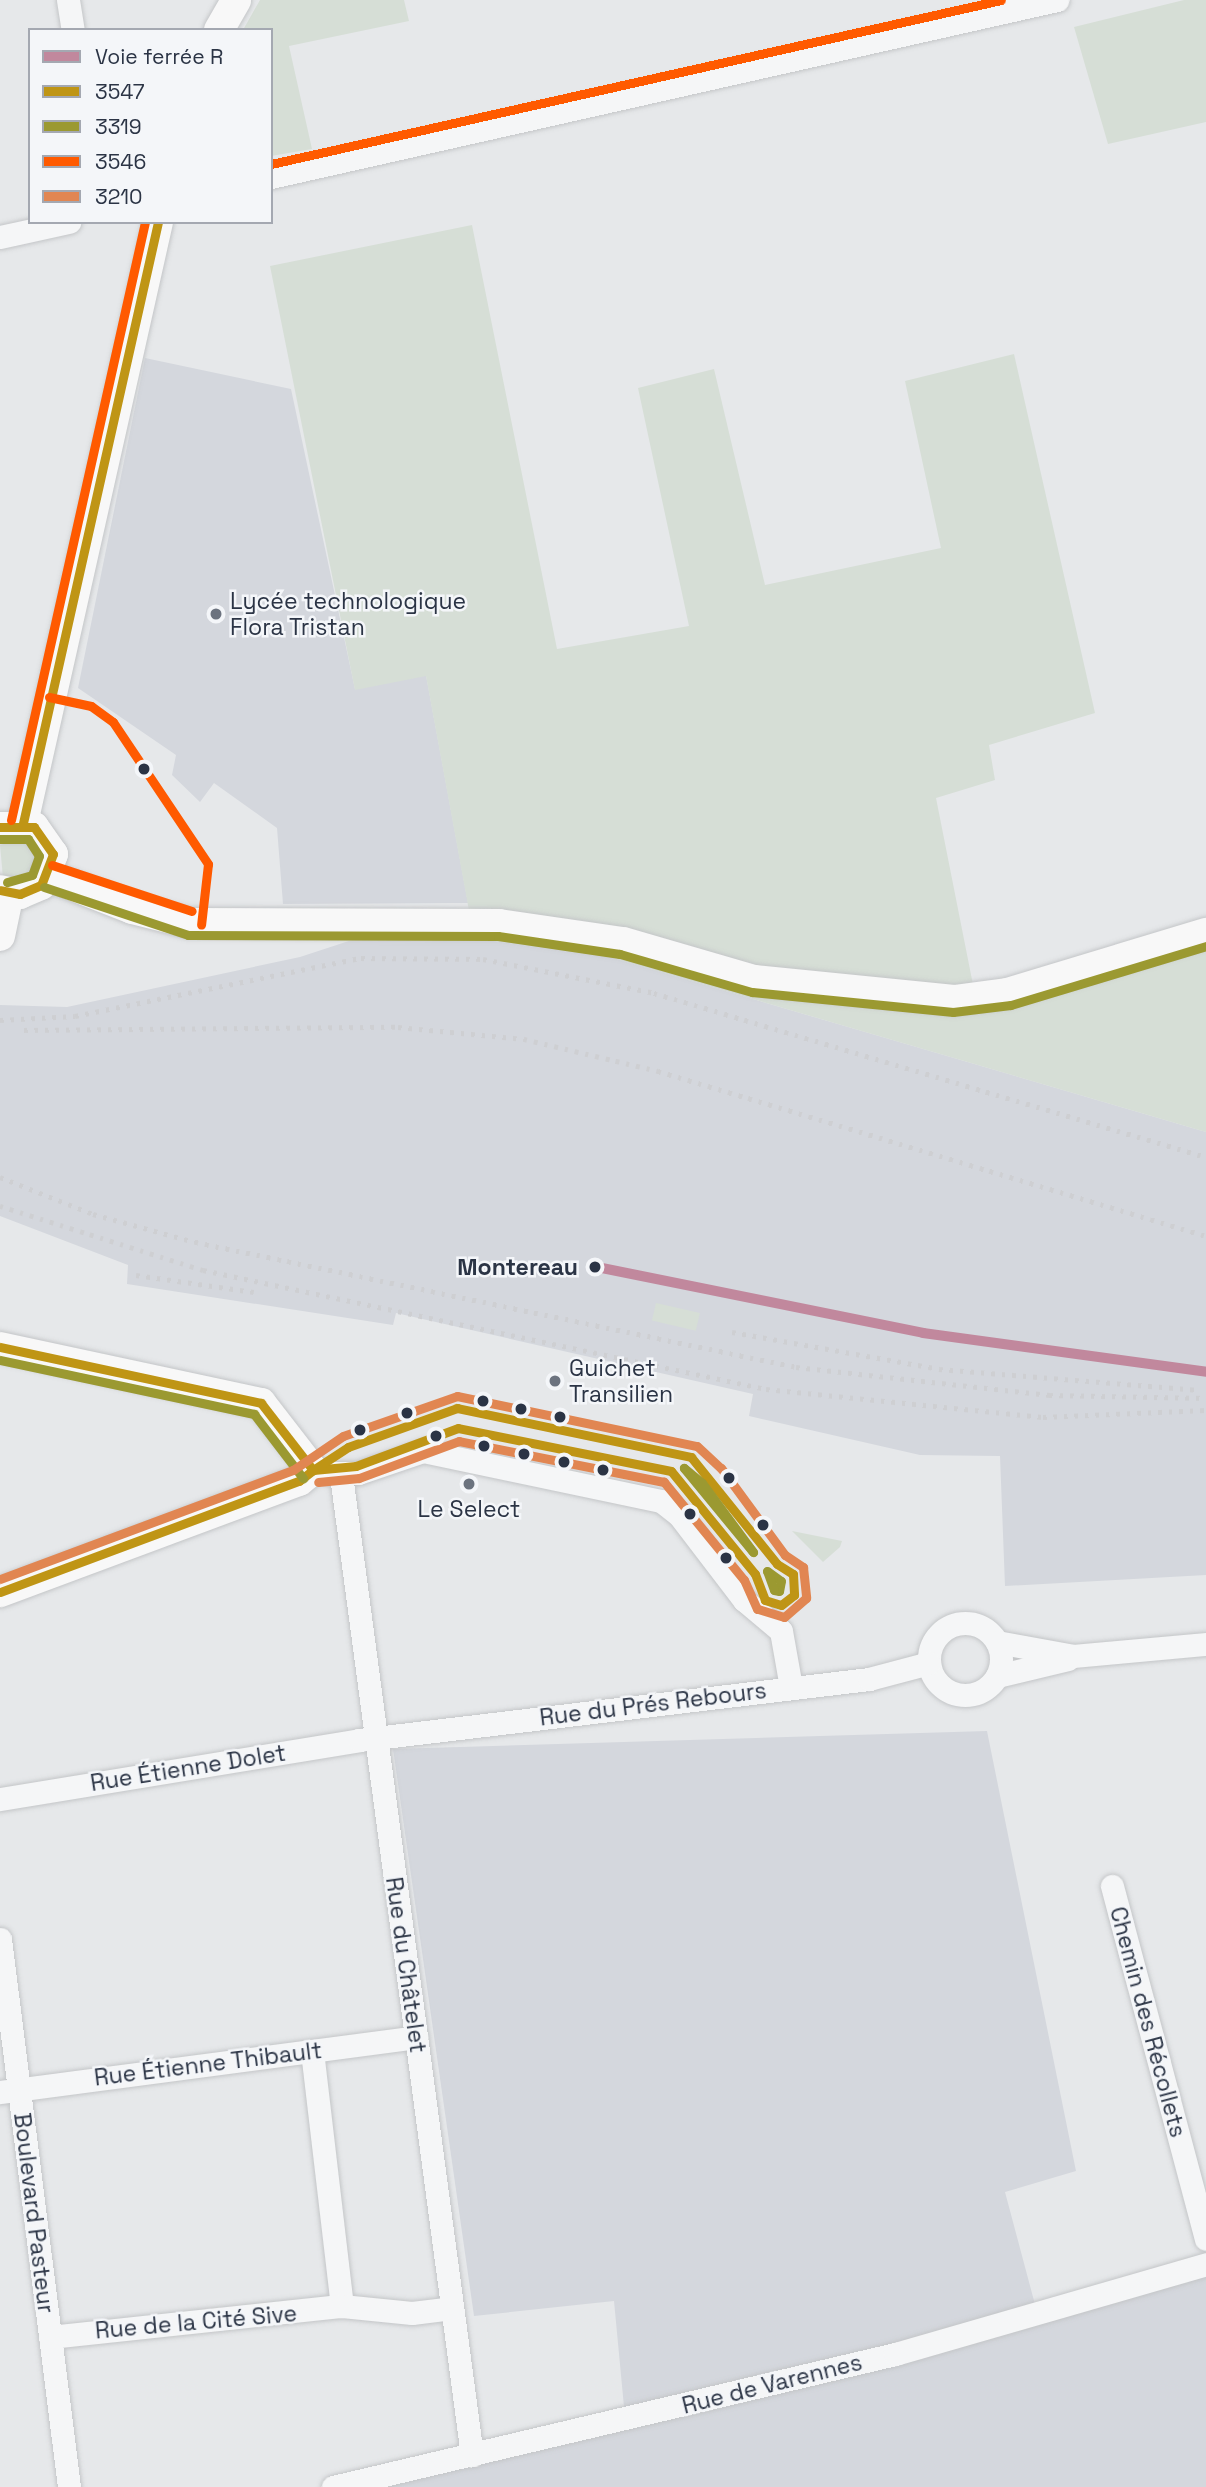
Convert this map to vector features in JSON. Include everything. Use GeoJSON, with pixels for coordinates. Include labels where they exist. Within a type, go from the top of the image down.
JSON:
{"type":"FeatureCollection","features":[{"type":"Feature","properties":{"kind":"main road"},"geometry":{"type":"LineString","coordinates":[[220,28],[236,0]]}},
{"type":"Feature","properties":{"kind":"main road"},"geometry":{"type":"LineString","coordinates":[[0,936],[5,892],[32,891],[48,876],[50,843],[12,825],[158,224]]}},
{"type":"Feature","properties":{"kind":"main road"},"geometry":{"type":"LineString","coordinates":[[48,876],[132,909],[189,923],[499,924],[624,942],[754,980],[954,1000],[1007,993],[1206,933]]}},
{"type":"Feature","properties":{"kind":"main road"},"geometry":{"type":"LineString","coordinates":[[0,1348],[261,1403],[327,1472],[0,1592]]}},
{"type":"Feature","properties":{"kind":"street"},"geometry":{"type":"LineString","coordinates":[[68,0],[73,28]]}},
{"type":"Feature","properties":{"kind":"street"},"geometry":{"type":"LineString","coordinates":[[273,177],[1057,0]]}},
{"type":"Feature","properties":{"kind":"street"},"geometry":{"type":"LineString","coordinates":[[0,237],[60,224]]}},
{"type":"Feature","properties":{"kind":"street"},"geometry":{"type":"LineString","coordinates":[[327,1472],[423,1451],[661,1501],[679,1514],[744,1600],[780,1631],[791,1687]]}},
{"type":"Feature","properties":{"kind":"street","name":"Rue du Châtelet"},"geometry":{"type":"LineString","coordinates":[[327,1472],[376,1738],[472,2455]]}},
{"type":"Feature","properties":{"kind":"street"},"geometry":{"type":"LineString","coordinates":[[1073,1656],[997,1642],[980,1626],[957,1624],[937,1636],[929,1663],[933,1677],[955,1694],[981,1692],[997,1676],[1073,1656],[1206,1644]]}},
{"type":"Feature","properties":{"kind":"street"},"geometry":{"type":"LineString","coordinates":[[997,1642],[997,1676]]}},
{"type":"Feature","properties":{"kind":"street","name":"Rue du Prés Rebours"},"geometry":{"type":"LineString","coordinates":[[376,1738],[791,1687],[929,1663]]}},
{"type":"Feature","properties":{"kind":"street","name":"Rue Étienne Dolet"},"geometry":{"type":"LineString","coordinates":[[0,1799],[376,1738]]}},
{"type":"Feature","properties":{"kind":"street","name":"Chemin des Récollets"},"geometry":{"type":"LineString","coordinates":[[1112,1886],[1206,2239]]}},
{"type":"Feature","properties":{"kind":"street","name":"Boulevard Pasteur"},"geometry":{"type":"LineString","coordinates":[[0,1939],[9,2091],[50,2337],[69,2487]]}},
{"type":"Feature","properties":{"kind":"street","name":"Rue Étienne Thibault"},"geometry":{"type":"LineString","coordinates":[[9,2091],[416,2037]]}},
{"type":"Feature","properties":{"kind":"street"},"geometry":{"type":"LineString","coordinates":[[312,2051],[342,2306]]}},
{"type":"Feature","properties":{"kind":"street","name":"Rue de Varennes"},"geometry":{"type":"LineString","coordinates":[[333,2487],[895,2354],[1206,2264]]}},
{"type":"Feature","properties":{"kind":"street","name":"Rue de la Cité Sive"},"geometry":{"type":"LineString","coordinates":[[50,2337],[342,2306],[412,2313],[452,2308]]}},
{"type":"Feature","properties":{"kind":"shaded area"},"geometry":{"type":"Polygon","coordinates":[[[260,0],[404,0],[409,21],[289,46],[312,149],[273,156],[273,28],[244,28],[260,0]]]}},
{"type":"Feature","properties":{"kind":"shaded area"},"geometry":{"type":"Polygon","coordinates":[[[1184,0],[1206,0],[1206,122],[1108,144],[1074,27],[1184,0]]]}},
{"type":"Feature","properties":{"kind":"shaded area"},"geometry":{"type":"Polygon","coordinates":[[[472,225],[557,649],[689,626],[638,388],[714,369],[765,585],[941,548],[905,381],[1014,354],[1095,713],[989,745],[995,780],[936,798],[978,1010],[1206,945],[1206,1132],[613,958],[474,938],[426,676],[355,690],[270,266],[472,225]]]}},
{"type":"Feature","properties":{"kind":"shaded area","name":"Lycée technologique Flora Tristan"},"geometry":{"type":"Polygon","coordinates":[[[145,358],[291,389],[355,689],[426,675],[468,903],[283,904],[277,828],[214,783],[200,802],[172,775],[176,755],[78,688],[145,358]]]}},
{"type":"Feature","properties":{"kind":"shaded area"},"geometry":{"type":"Polygon","coordinates":[[[25,837],[40,854],[30,880],[3,878],[0,845],[25,837]]]}},
{"type":"Feature","properties":{"kind":"shaded area"},"geometry":{"type":"Polygon","coordinates":[[[358,938],[474,938],[613,958],[1206,1132],[1206,1575],[1005,1586],[1000,1456],[920,1455],[749,1416],[753,1394],[396,1313],[393,1325],[127,1284],[128,1265],[0,1216],[0,1005],[67,1007],[300,957],[358,938]]]}},
{"type":"Feature","properties":{"kind":"shaded area"},"geometry":{"type":"Polygon","coordinates":[[[656,1303],[700,1313],[696,1331],[652,1321],[656,1303]]]}},
{"type":"Feature","properties":{"kind":"shaded area"},"geometry":{"type":"Polygon","coordinates":[[[792,1531],[842,1541],[840,1547],[823,1562],[792,1531]]]}},
{"type":"Feature","properties":{"kind":"shaded area"},"geometry":{"type":"Polygon","coordinates":[[[987,1731],[1076,2171],[1005,2192],[1037,2312],[1206,2263],[1206,2487],[386,2487],[626,2428],[614,2301],[474,2316],[393,1749],[987,1731]]]}},
{"type":"Feature","properties":{"kind":"railway"},"geometry":{"type":"LineString","coordinates":[[0,1020],[75,1016],[361,958],[483,959],[654,993],[1206,1157]]}},
{"type":"Feature","properties":{"kind":"railway"},"geometry":{"type":"LineString","coordinates":[[24,1030],[398,1027],[524,1039],[658,1071],[1206,1236]]}},
{"type":"Feature","properties":{"kind":"railway"},"geometry":{"type":"LineString","coordinates":[[0,1177],[93,1214],[195,1242],[796,1367],[1049,1395],[1206,1398]]}},
{"type":"Feature","properties":{"kind":"railway"},"geometry":{"type":"LineString","coordinates":[[0,1206],[203,1270],[766,1389],[1043,1417],[1206,1410]]}},
{"type":"Feature","properties":{"kind":"railway"},"geometry":{"type":"LineString","coordinates":[[136,1275],[254,1292]]}},
{"type":"Feature","properties":{"kind":"railway"},"geometry":{"type":"LineString","coordinates":[[732,1332],[939,1369],[1199,1390]]}},
{"type":"Feature","properties":{"kind":"rail line","name":"R"},"geometry":{"type":"LineString","coordinates":[[592,1266],[923,1333],[1206,1372]]}},
{"type":"Feature","properties":{"kind":"transit line","name":"3546"},"geometry":{"type":"LineString","coordinates":[[273,164],[1001,0]]}},
{"type":"Feature","properties":{"kind":"transit line","name":"3546"},"geometry":{"type":"LineString","coordinates":[[11,820],[145,224]]}},
{"type":"Feature","properties":{"kind":"transit line","name":"3547"},"geometry":{"type":"LineString","coordinates":[[23,823],[158,224]]}},
{"type":"Feature","properties":{"kind":"transit line","name":"3546"},"geometry":{"type":"LineString","coordinates":[[49,697],[91,706],[113,722],[208,864],[201,925]]}},
{"type":"Feature","properties":{"kind":"transit line","name":"3547"},"geometry":{"type":"LineString","coordinates":[[0,827],[34,827],[53,854],[41,885],[20,894],[0,890]]}},
{"type":"Feature","properties":{"kind":"transit line","name":"3319"},"geometry":{"type":"LineString","coordinates":[[0,839],[28,839],[39,856],[32,875],[7,882]]}},
{"type":"Feature","properties":{"kind":"transit line","name":"3546"},"geometry":{"type":"LineString","coordinates":[[52,865],[192,911]]}},
{"type":"Feature","properties":{"kind":"transit line","name":"3319"},"geometry":{"type":"LineString","coordinates":[[44,887],[188,935],[498,936],[620,954],[752,992],[953,1012],[1011,1005],[1206,946]]}},
{"type":"Feature","properties":{"kind":"transit line","name":"3547"},"geometry":{"type":"LineString","coordinates":[[0,1347],[261,1403],[313,1470]]}},
{"type":"Feature","properties":{"kind":"transit line","name":"3319"},"geometry":{"type":"LineString","coordinates":[[0,1360],[254,1414],[303,1478]]}},
{"type":"Feature","properties":{"kind":"transit line","name":"3210"},"geometry":{"type":"LineString","coordinates":[[0,1579],[293,1470],[343,1436],[457,1396],[697,1446],[721,1468],[785,1555],[803,1567],[806,1598],[784,1617],[757,1609],[744,1580],[664,1482],[459,1441],[359,1478],[318,1482]]}},
{"type":"Feature","properties":{"kind":"transit line","name":"3547"},"geometry":{"type":"LineString","coordinates":[[457,1408],[691,1457],[777,1564],[793,1574],[794,1595],[781,1605],[765,1600],[755,1574],[671,1471],[458,1428],[356,1466],[313,1470],[348,1447],[457,1408]]}},
{"type":"Feature","properties":{"kind":"transit line","name":"3319"},"geometry":{"type":"LineString","coordinates":[[684,1468],[702,1483],[753,1552],[684,1468]]}},
{"type":"Feature","properties":{"kind":"transit line","name":"3547"},"geometry":{"type":"LineString","coordinates":[[0,1592],[299,1481],[313,1470]]}},
{"type":"Feature","properties":{"kind":"transit line","name":"3319"},"geometry":{"type":"LineString","coordinates":[[767,1571],[781,1581],[779,1591],[774,1590],[767,1571]]}},
{"type":"Feature","properties":{"kind":"place","name":"Lycée technologique Flora Tristan"},"geometry":{"type":"Point","coordinates":[216,614]}},
{"type":"Feature","properties":{"kind":"place","name":"Montereau"},"geometry":{"type":"Point","coordinates":[595,1267]}},
{"type":"Feature","properties":{"kind":"place","name":"Guichet Transilien"},"geometry":{"type":"Point","coordinates":[555,1381]}},
{"type":"Feature","properties":{"kind":"place","name":"Le Select"},"geometry":{"type":"Point","coordinates":[469,1484]}}]}
